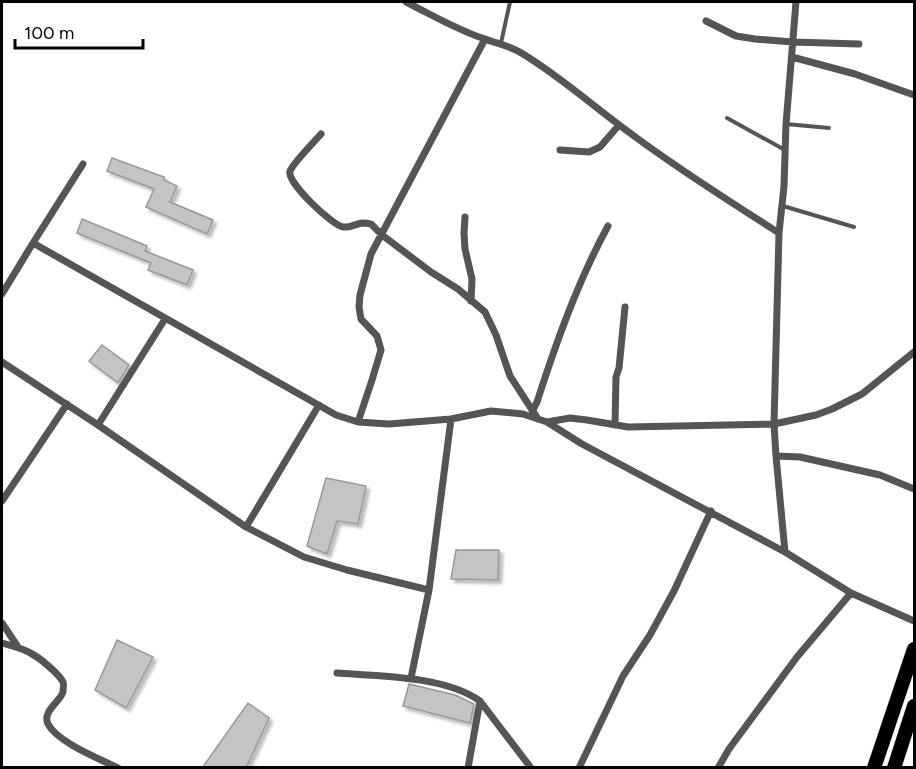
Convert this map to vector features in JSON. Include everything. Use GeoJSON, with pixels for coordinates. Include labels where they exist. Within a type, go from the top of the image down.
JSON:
{"type":"FeatureCollection","features":[{"type":"Feature","properties":{"kind":"highway"},"geometry":{"type":"LineString","coordinates":[[873,768],[915,649]]}},
{"type":"Feature","properties":{"kind":"highway"},"geometry":{"type":"LineString","coordinates":[[894,768],[915,706]]}},
{"type":"Feature","properties":{"kind":"street"},"geometry":{"type":"LineString","coordinates":[[406,2],[447,23],[520,52],[551,72],[619,125],[694,178],[779,233]]}},
{"type":"Feature","properties":{"kind":"street"},"geometry":{"type":"LineString","coordinates":[[785,552],[774,424],[779,233],[796,2]]}},
{"type":"Feature","properties":{"kind":"street"},"geometry":{"type":"LineString","coordinates":[[706,21],[736,36],[755,39],[859,44]]}},
{"type":"Feature","properties":{"kind":"street"},"geometry":{"type":"LineString","coordinates":[[357,422],[381,350],[376,336],[361,319],[359,307],[371,254],[484,39]]}},
{"type":"Feature","properties":{"kind":"street"},"geometry":{"type":"LineString","coordinates":[[792,57],[855,74],[915,95]]}},
{"type":"Feature","properties":{"kind":"street"},"geometry":{"type":"LineString","coordinates":[[560,150],[589,152],[600,147],[619,125]]}},
{"type":"Feature","properties":{"kind":"street"},"geometry":{"type":"LineString","coordinates":[[321,134],[290,171],[290,176],[303,194],[331,221],[341,227],[361,223],[371,224],[382,236],[458,289],[485,312],[510,376],[538,419]]}},
{"type":"Feature","properties":{"kind":"street"},"geometry":{"type":"LineString","coordinates":[[2,294],[83,164]]}},
{"type":"Feature","properties":{"kind":"street"},"geometry":{"type":"LineString","coordinates":[[465,217],[465,249],[472,279],[471,301]]}},
{"type":"Feature","properties":{"kind":"street"},"geometry":{"type":"LineString","coordinates":[[533,410],[576,291],[608,226]]}},
{"type":"Feature","properties":{"kind":"street"},"geometry":{"type":"LineString","coordinates":[[33,243],[336,415],[357,422],[389,424],[451,419],[491,411],[523,414],[547,422],[582,444],[785,552],[851,593],[915,621]]}},
{"type":"Feature","properties":{"kind":"street"},"geometry":{"type":"LineString","coordinates":[[615,425],[616,377],[619,368],[625,307]]}},
{"type":"Feature","properties":{"kind":"street"},"geometry":{"type":"LineString","coordinates":[[98,425],[165,319]]}},
{"type":"Feature","properties":{"kind":"street"},"geometry":{"type":"LineString","coordinates":[[547,422],[570,418],[628,427],[774,424],[816,415],[862,394],[915,352]]}},
{"type":"Feature","properties":{"kind":"street"},"geometry":{"type":"LineString","coordinates":[[2,362],[246,527],[304,557],[429,590]]}},
{"type":"Feature","properties":{"kind":"street"},"geometry":{"type":"LineString","coordinates":[[2,501],[67,404]]}},
{"type":"Feature","properties":{"kind":"street"},"geometry":{"type":"LineString","coordinates":[[246,527],[319,405]]}},
{"type":"Feature","properties":{"kind":"street"},"geometry":{"type":"LineString","coordinates":[[411,678],[429,590],[451,419]]}},
{"type":"Feature","properties":{"kind":"street"},"geometry":{"type":"LineString","coordinates":[[776,456],[800,457],[880,475],[915,489]]}},
{"type":"Feature","properties":{"kind":"street"},"geometry":{"type":"LineString","coordinates":[[579,768],[623,676],[650,635],[674,591],[711,511]]}},
{"type":"Feature","properties":{"kind":"street"},"geometry":{"type":"LineString","coordinates":[[718,768],[729,749],[797,657],[851,593]]}},
{"type":"Feature","properties":{"kind":"street"},"geometry":{"type":"LineString","coordinates":[[2,622],[18,647]]}},
{"type":"Feature","properties":{"kind":"street"},"geometry":{"type":"LineString","coordinates":[[2,643],[33,654],[63,683],[61,697],[47,714],[46,720],[49,726],[77,748],[118,768]]}},
{"type":"Feature","properties":{"kind":"street"},"geometry":{"type":"LineString","coordinates":[[337,673],[411,678],[469,693],[480,701],[531,768]]}},
{"type":"Feature","properties":{"kind":"street"},"geometry":{"type":"LineString","coordinates":[[468,768],[480,701]]}},
{"type":"Feature","properties":{"kind":"lane"},"geometry":{"type":"LineString","coordinates":[[501,43],[510,2]]}},
{"type":"Feature","properties":{"kind":"lane"},"geometry":{"type":"LineString","coordinates":[[726,118],[785,151]]}},
{"type":"Feature","properties":{"kind":"lane"},"geometry":{"type":"LineString","coordinates":[[786,124],[829,128]]}},
{"type":"Feature","properties":{"kind":"lane"},"geometry":{"type":"LineString","coordinates":[[782,205],[854,227]]}},
{"type":"Feature","properties":{"kind":"building"},"geometry":{"type":"Polygon","coordinates":[[[112,158],[164,177],[164,180],[177,186],[170,202],[213,220],[207,234],[146,207],[154,189],[107,171],[112,158]]]}},
{"type":"Feature","properties":{"kind":"building"},"geometry":{"type":"Polygon","coordinates":[[[82,219],[147,246],[145,251],[193,270],[187,285],[148,270],[151,263],[77,233],[82,219]]]}},
{"type":"Feature","properties":{"kind":"building"},"geometry":{"type":"Polygon","coordinates":[[[102,345],[129,365],[118,383],[89,361],[102,345]]]}},
{"type":"Feature","properties":{"kind":"building"},"geometry":{"type":"Polygon","coordinates":[[[326,478],[366,486],[358,524],[337,521],[327,554],[307,546],[326,478]]]}},
{"type":"Feature","properties":{"kind":"building"},"geometry":{"type":"Polygon","coordinates":[[[456,550],[499,550],[498,580],[451,579],[456,550]]]}},
{"type":"Feature","properties":{"kind":"building"},"geometry":{"type":"Polygon","coordinates":[[[117,640],[153,657],[126,708],[95,690],[117,640]]]}},
{"type":"Feature","properties":{"kind":"building"},"geometry":{"type":"Polygon","coordinates":[[[409,684],[455,695],[474,704],[470,723],[403,706],[409,684]]]}},
{"type":"Feature","properties":{"kind":"building"},"geometry":{"type":"Polygon","coordinates":[[[248,703],[269,718],[246,768],[202,768],[248,703]]]}}]}
